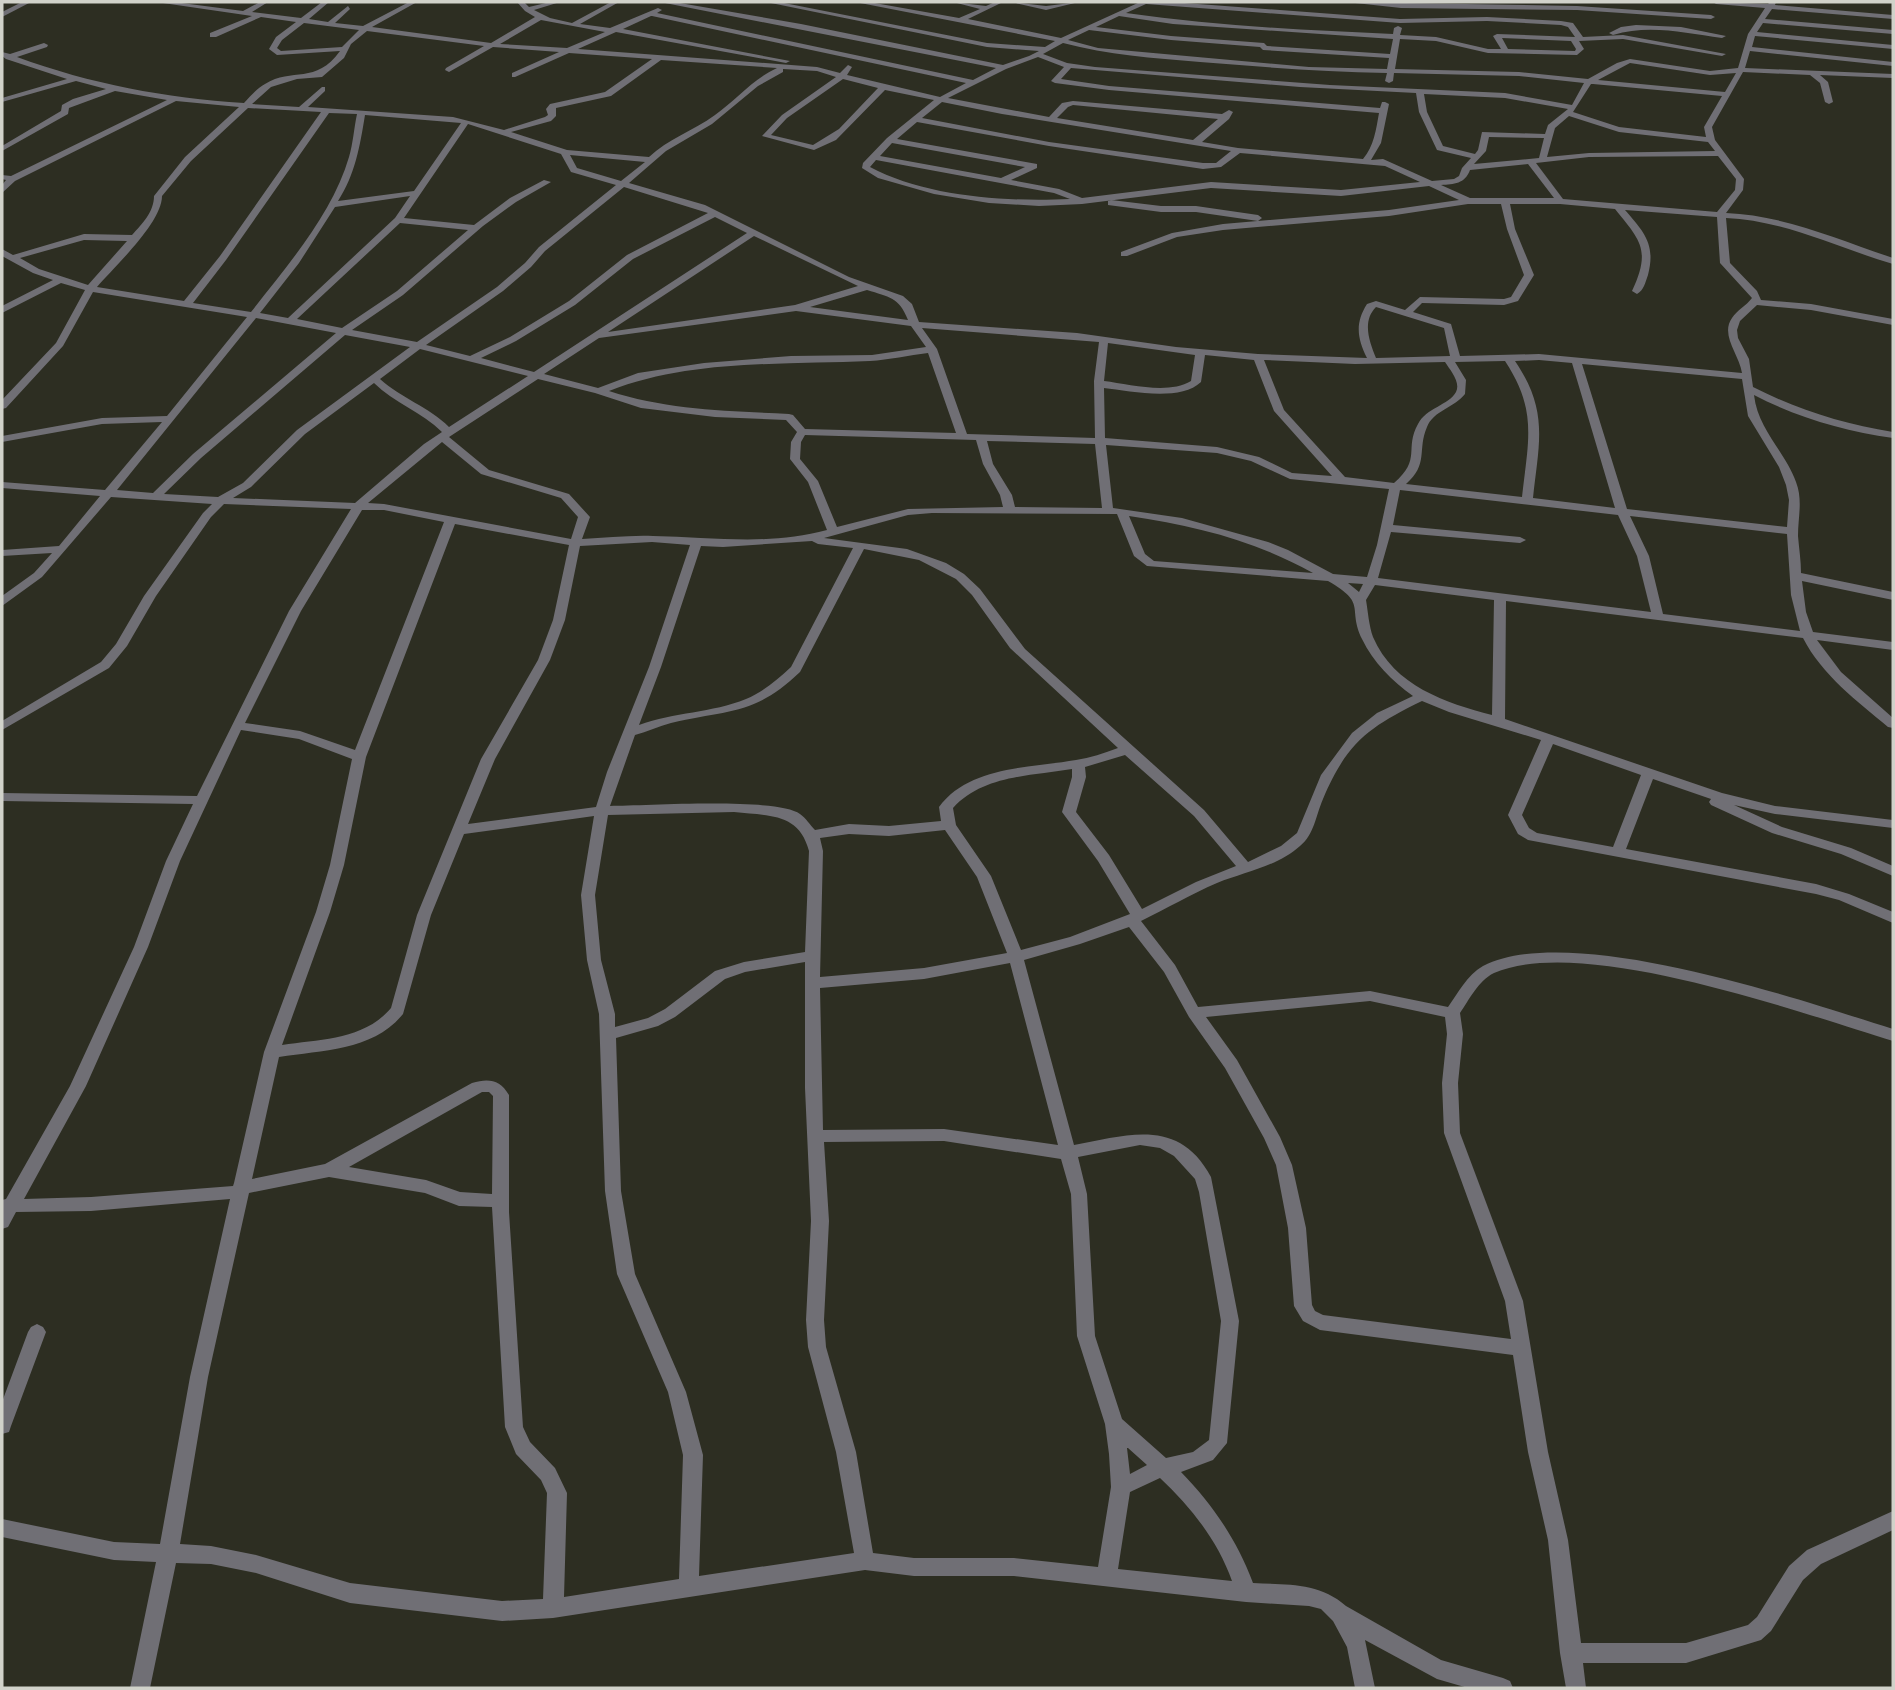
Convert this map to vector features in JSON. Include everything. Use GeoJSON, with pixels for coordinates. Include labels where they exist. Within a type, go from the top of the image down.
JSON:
{"type":"FeatureCollection","features":[{"type":"Feature","properties":{"kind":"street"},"geometry":{"type":"LineString","coordinates":[[2,15],[27,2]]}},
{"type":"Feature","properties":{"kind":"street"},"geometry":{"type":"LineString","coordinates":[[163,2],[490,45],[817,69],[848,67],[1000,2]]}},
{"type":"Feature","properties":{"kind":"street"},"geometry":{"type":"LineString","coordinates":[[244,13],[265,2]]}},
{"type":"Feature","properties":{"kind":"street"},"geometry":{"type":"LineString","coordinates":[[326,2],[279,39],[274,45],[275,51],[346,46]]}},
{"type":"Feature","properties":{"kind":"street"},"geometry":{"type":"LineString","coordinates":[[2,406],[60,344],[90,289],[150,220],[158,203],[158,196],[188,159],[275,83],[319,75],[341,56],[346,46],[367,27],[414,2]]}},
{"type":"Feature","properties":{"kind":"street"},"geometry":{"type":"LineString","coordinates":[[520,2],[539,18],[658,37],[782,66]]}},
{"type":"Feature","properties":{"kind":"street"},"geometry":{"type":"LineString","coordinates":[[527,10],[557,2]]}},
{"type":"Feature","properties":{"kind":"street"},"geometry":{"type":"LineString","coordinates":[[575,24],[616,2]]}},
{"type":"Feature","properties":{"kind":"street"},"geometry":{"type":"LineString","coordinates":[[770,2],[987,45],[1042,52],[1054,62],[1070,65],[1245,82],[1506,94],[1571,110],[1590,121],[1626,129],[1711,140]]}},
{"type":"Feature","properties":{"kind":"street"},"geometry":{"type":"LineString","coordinates":[[859,2],[1062,40],[1098,50],[1254,65],[1552,75],[1726,94]]}},
{"type":"Feature","properties":{"kind":"street"},"geometry":{"type":"LineString","coordinates":[[956,2],[988,8]]}},
{"type":"Feature","properties":{"kind":"street"},"geometry":{"type":"LineString","coordinates":[[1014,2],[1039,8],[1074,2]]}},
{"type":"Feature","properties":{"kind":"street"},"geometry":{"type":"LineString","coordinates":[[1116,13],[1173,22],[1273,30],[1436,38],[1477,50],[1580,52],[1578,39],[1570,25],[1561,23],[1487,19],[1400,21],[1145,2],[1116,13],[1042,52],[1003,67],[939,100],[890,140],[866,165],[871,172],[934,191],[1014,202],[1082,201],[1211,185],[1341,193],[1456,181],[1463,177],[1465,168],[1482,151],[1485,134],[1547,136]]}},
{"type":"Feature","properties":{"kind":"street"},"geometry":{"type":"LineString","coordinates":[[1196,142],[1226,117],[1263,46],[1291,2]]}},
{"type":"Feature","properties":{"kind":"street"},"geometry":{"type":"LineString","coordinates":[[1350,2],[1558,8],[1711,17]]}},
{"type":"Feature","properties":{"kind":"street"},"geometry":{"type":"LineString","coordinates":[[1716,2],[1893,18]]}},
{"type":"Feature","properties":{"kind":"street"},"geometry":{"type":"LineString","coordinates":[[515,75],[670,3],[801,26],[1003,67]]}},
{"type":"Feature","properties":{"kind":"street"},"geometry":{"type":"LineString","coordinates":[[1364,163],[1371,157],[1379,138],[1401,4]]}},
{"type":"Feature","properties":{"kind":"street"},"geometry":{"type":"LineString","coordinates":[[1755,302],[1755,293],[1734,276],[1725,263],[1721,213],[1740,184],[1737,172],[1711,140],[1708,127],[1741,70],[1752,34],[1771,6]]}},
{"type":"Feature","properties":{"kind":"street"},"geometry":{"type":"LineString","coordinates":[[334,23],[348,8]]}},
{"type":"Feature","properties":{"kind":"street"},"geometry":{"type":"LineString","coordinates":[[652,13],[974,82]]}},
{"type":"Feature","properties":{"kind":"street"},"geometry":{"type":"LineString","coordinates":[[212,35],[259,15]]}},
{"type":"Feature","properties":{"kind":"street"},"geometry":{"type":"LineString","coordinates":[[449,70],[539,18]]}},
{"type":"Feature","properties":{"kind":"street"},"geometry":{"type":"LineString","coordinates":[[334,23],[377,20]]}},
{"type":"Feature","properties":{"kind":"street"},"geometry":{"type":"LineString","coordinates":[[1760,21],[1893,32]]}},
{"type":"Feature","properties":{"kind":"street"},"geometry":{"type":"LineString","coordinates":[[334,23],[346,46]]}},
{"type":"Feature","properties":{"kind":"street"},"geometry":{"type":"LineString","coordinates":[[1611,37],[1620,29],[1641,27],[1722,36]]}},
{"type":"Feature","properties":{"kind":"street"},"geometry":{"type":"LineString","coordinates":[[1087,28],[1183,40],[1392,56]]}},
{"type":"Feature","properties":{"kind":"street"},"geometry":{"type":"LineString","coordinates":[[1752,34],[1893,47]]}},
{"type":"Feature","properties":{"kind":"street"},"geometry":{"type":"LineString","coordinates":[[1506,52],[1497,36],[1578,39],[1611,37],[1722,54]]}},
{"type":"Feature","properties":{"kind":"street"},"geometry":{"type":"LineString","coordinates":[[649,43],[658,37]]}},
{"type":"Feature","properties":{"kind":"street"},"geometry":{"type":"LineString","coordinates":[[5,55],[44,45]]}},
{"type":"Feature","properties":{"kind":"street"},"geometry":{"type":"LineString","coordinates":[[2,726],[105,665],[121,646],[150,596],[207,515],[222,500],[247,485],[301,432],[500,289],[542,249],[660,149],[718,117],[760,79],[815,47]]}},
{"type":"Feature","properties":{"kind":"street"},"geometry":{"type":"LineString","coordinates":[[631,55],[640,49]]}},
{"type":"Feature","properties":{"kind":"street"},"geometry":{"type":"LineString","coordinates":[[1749,50],[1893,64]]}},
{"type":"Feature","properties":{"kind":"street"},"geometry":{"type":"LineString","coordinates":[[1538,53],[1552,75]]}},
{"type":"Feature","properties":{"kind":"street"},"geometry":{"type":"LineString","coordinates":[[5,55],[33,67],[113,89],[173,100],[457,120],[507,131],[564,151],[650,160]]}},
{"type":"Feature","properties":{"kind":"street"},"geometry":{"type":"LineString","coordinates":[[507,131],[548,119],[552,116],[550,109],[553,106],[608,93],[659,58]]}},
{"type":"Feature","properties":{"kind":"street"},"geometry":{"type":"LineString","coordinates":[[1542,160],[1547,136],[1555,122],[1571,110],[1589,81],[1605,75],[1623,62],[1710,73],[1741,70],[1893,76]]}},
{"type":"Feature","properties":{"kind":"street"},"geometry":{"type":"LineString","coordinates":[[1070,65],[1055,80],[1383,111]]}},
{"type":"Feature","properties":{"kind":"street"},"geometry":{"type":"LineString","coordinates":[[848,67],[845,77],[799,106],[766,136],[814,148],[821,146],[849,123],[868,99],[884,87]]}},
{"type":"Feature","properties":{"kind":"street"},"geometry":{"type":"LineString","coordinates":[[817,69],[884,87],[934,96],[939,100],[1238,150],[1388,164]]}},
{"type":"Feature","properties":{"kind":"street"},"geometry":{"type":"LineString","coordinates":[[1813,74],[1824,82],[1829,102]]}},
{"type":"Feature","properties":{"kind":"street"},"geometry":{"type":"LineString","coordinates":[[2,100],[76,79]]}},
{"type":"Feature","properties":{"kind":"street"},"geometry":{"type":"LineString","coordinates":[[2,149],[65,112],[65,107],[76,101],[113,89]]}},
{"type":"Feature","properties":{"kind":"street"},"geometry":{"type":"LineString","coordinates":[[302,109],[322,89]]}},
{"type":"Feature","properties":{"kind":"street"},"geometry":{"type":"LineString","coordinates":[[1420,91],[1423,112],[1440,148],[1475,157]]}},
{"type":"Feature","properties":{"kind":"street"},"geometry":{"type":"LineString","coordinates":[[2,190],[12,179],[173,100]]}},
{"type":"Feature","properties":{"kind":"street"},"geometry":{"type":"LineString","coordinates":[[1052,119],[1065,105],[1073,103],[1226,117]]}},
{"type":"Feature","properties":{"kind":"street"},"geometry":{"type":"LineString","coordinates":[[186,305],[221,260],[291,156],[327,110]]}},
{"type":"Feature","properties":{"kind":"street"},"geometry":{"type":"LineString","coordinates":[[2,602],[38,575],[62,549],[296,261],[341,190],[354,156],[361,112]]}},
{"type":"Feature","properties":{"kind":"street"},"geometry":{"type":"LineString","coordinates":[[1159,119],[1170,112]]}},
{"type":"Feature","properties":{"kind":"street"},"geometry":{"type":"LineString","coordinates":[[914,119],[1049,144],[1203,166],[1218,165],[1238,150]]}},
{"type":"Feature","properties":{"kind":"street"},"geometry":{"type":"LineString","coordinates":[[290,321],[398,220],[465,123]]}},
{"type":"Feature","properties":{"kind":"street"},"geometry":{"type":"LineString","coordinates":[[1139,132],[1149,126]]}},
{"type":"Feature","properties":{"kind":"street"},"geometry":{"type":"LineString","coordinates":[[890,140],[1034,166],[1001,182]]}},
{"type":"Feature","properties":{"kind":"street"},"geometry":{"type":"LineString","coordinates":[[564,151],[574,170],[691,204],[846,279],[900,298],[907,304],[915,325],[932,349],[962,435]]}},
{"type":"Feature","properties":{"kind":"street"},"geometry":{"type":"LineString","coordinates":[[1465,168],[1645,153],[1722,153]]}},
{"type":"Feature","properties":{"kind":"street"},"geometry":{"type":"LineString","coordinates":[[874,157],[1056,191],[1082,201],[1161,209],[1196,209],[1284,221]]}},
{"type":"Feature","properties":{"kind":"street"},"geometry":{"type":"LineString","coordinates":[[1371,157],[1505,214]]}},
{"type":"Feature","properties":{"kind":"street"},"geometry":{"type":"LineString","coordinates":[[1532,163],[1560,201]]}},
{"type":"Feature","properties":{"kind":"street"},"geometry":{"type":"LineString","coordinates":[[2,177],[12,179]]}},
{"type":"Feature","properties":{"kind":"street"},"geometry":{"type":"LineString","coordinates":[[157,495],[197,456],[345,330],[400,293],[458,245],[474,228],[513,200],[547,182]]}},
{"type":"Feature","properties":{"kind":"street"},"geometry":{"type":"LineString","coordinates":[[331,205],[416,193]]}},
{"type":"Feature","properties":{"kind":"street"},"geometry":{"type":"LineString","coordinates":[[1124,254],[1194,230],[1389,213],[1471,201],[1560,201],[1677,213],[1721,213],[1762,219],[1893,261]]}},
{"type":"Feature","properties":{"kind":"street"},"geometry":{"type":"LineString","coordinates":[[1407,313],[1420,300],[1504,302],[1515,299],[1529,275],[1524,256],[1505,214],[1505,201]]}},
{"type":"Feature","properties":{"kind":"street"},"geometry":{"type":"LineString","coordinates":[[1616,205],[1644,241],[1645,261],[1642,282],[1637,291]]}},
{"type":"Feature","properties":{"kind":"street"},"geometry":{"type":"LineString","coordinates":[[474,358],[513,340],[572,303],[630,257],[713,214]]}},
{"type":"Feature","properties":{"kind":"street"},"geometry":{"type":"LineString","coordinates":[[398,220],[474,228]]}},
{"type":"Feature","properties":{"kind":"street"},"geometry":{"type":"LineString","coordinates":[[4,1212],[78,1086],[141,947],[173,861],[237,726],[295,611],[359,505],[392,475],[446,435],[753,233]]}},
{"type":"Feature","properties":{"kind":"street"},"geometry":{"type":"LineString","coordinates":[[15,257],[84,237],[133,238]]}},
{"type":"Feature","properties":{"kind":"street"},"geometry":{"type":"LineString","coordinates":[[2,252],[36,271],[90,289],[345,330],[474,358],[664,409],[789,417],[802,432],[962,435],[1100,441],[1217,450],[1255,459],[1290,476],[1792,531]]}},
{"type":"Feature","properties":{"kind":"street"},"geometry":{"type":"LineString","coordinates":[[846,279],[848,292]]}},
{"type":"Feature","properties":{"kind":"street"},"geometry":{"type":"LineString","coordinates":[[2,310],[59,280]]}},
{"type":"Feature","properties":{"kind":"street"},"geometry":{"type":"LineString","coordinates":[[587,342],[620,332],[796,308],[870,286]]}},
{"type":"Feature","properties":{"kind":"street"},"geometry":{"type":"LineString","coordinates":[[1893,323],[1811,307],[1755,302],[1738,315],[1732,329],[1745,360],[1747,370],[1744,376],[1753,415],[1793,487],[1796,512],[1792,531],[1800,614],[1808,635],[1829,667],[1893,724]]}},
{"type":"Feature","properties":{"kind":"street"},"geometry":{"type":"LineString","coordinates":[[1373,361],[1361,327],[1362,318],[1370,306],[1376,304],[1450,327],[1452,359],[1459,375],[1461,391],[1459,396],[1444,403],[1422,425],[1416,465],[1410,476],[1395,487],[1388,514],[1389,527],[1373,581],[1360,600],[1367,637],[1398,678],[1422,696],[1454,709],[1549,738],[1683,786],[1777,830],[1846,851],[1893,871]]}},
{"type":"Feature","properties":{"kind":"street"},"geometry":{"type":"LineString","coordinates":[[796,308],[915,325],[1104,339],[1258,357],[1373,361],[1508,357],[1744,376]]}},
{"type":"Feature","properties":{"kind":"street"},"geometry":{"type":"LineString","coordinates":[[1104,339],[1098,369],[1100,441],[1114,511],[1140,556],[1151,564],[1373,581],[1893,646]]}},
{"type":"Feature","properties":{"kind":"street"},"geometry":{"type":"LineString","coordinates":[[599,391],[638,376],[704,366],[791,359],[872,358],[932,349]]}},
{"type":"Feature","properties":{"kind":"street"},"geometry":{"type":"LineString","coordinates":[[1099,384],[1171,389],[1191,387],[1196,382],[1200,352]]}},
{"type":"Feature","properties":{"kind":"street"},"geometry":{"type":"LineString","coordinates":[[1258,357],[1279,411],[1342,480]]}},
{"type":"Feature","properties":{"kind":"street"},"geometry":{"type":"LineString","coordinates":[[1508,357],[1528,390],[1531,401],[1532,451],[1527,502]]}},
{"type":"Feature","properties":{"kind":"street"},"geometry":{"type":"LineString","coordinates":[[1576,361],[1623,514],[1643,556],[1658,616]]}},
{"type":"Feature","properties":{"kind":"street"},"geometry":{"type":"LineString","coordinates":[[272,1052],[364,1038],[390,1022],[398,1010],[424,915],[488,759],[544,660],[559,620],[575,543],[585,519],[567,497],[530,483],[488,474],[446,435],[428,412],[394,395],[374,378]]}},
{"type":"Feature","properties":{"kind":"street"},"geometry":{"type":"LineString","coordinates":[[1749,389],[1809,417],[1833,425],[1893,435]]}},
{"type":"Feature","properties":{"kind":"street"},"geometry":{"type":"LineString","coordinates":[[2,439],[102,421],[169,419]]}},
{"type":"Feature","properties":{"kind":"street"},"geometry":{"type":"LineString","coordinates":[[802,432],[796,442],[795,459],[813,481],[834,533]]}},
{"type":"Feature","properties":{"kind":"street"},"geometry":{"type":"LineString","coordinates":[[980,436],[988,464],[1006,495],[1010,511]]}},
{"type":"Feature","properties":{"kind":"street"},"geometry":{"type":"LineString","coordinates":[[1410,476],[1423,490]]}},
{"type":"Feature","properties":{"kind":"street"},"geometry":{"type":"LineString","coordinates":[[2,485],[199,500],[359,505],[417,512],[450,521],[575,543],[652,540],[696,544],[807,539],[912,552],[954,572],[975,591],[1018,649],[1108,729],[1126,750],[1199,813],[1245,867]]}},
{"type":"Feature","properties":{"kind":"street"},"geometry":{"type":"LineString","coordinates":[[247,485],[257,501]]}},
{"type":"Feature","properties":{"kind":"street"},"geometry":{"type":"LineString","coordinates":[[199,500],[207,515]]}},
{"type":"Feature","properties":{"kind":"street"},"geometry":{"type":"LineString","coordinates":[[807,539],[908,512],[1114,511],[1178,520],[1264,544],[1333,578],[1360,600]]}},
{"type":"Feature","properties":{"kind":"street"},"geometry":{"type":"LineString","coordinates":[[140,1688],[168,1554],[199,1377],[272,1052],[330,888],[359,757],[450,521]]}},
{"type":"Feature","properties":{"kind":"street"},"geometry":{"type":"LineString","coordinates":[[1389,527],[1520,540]]}},
{"type":"Feature","properties":{"kind":"street"},"geometry":{"type":"LineString","coordinates":[[688,1588],[692,1455],[677,1392],[626,1274],[613,1191],[607,1014],[594,960],[588,895],[602,811],[655,667],[696,544]]}},
{"type":"Feature","properties":{"kind":"street"},"geometry":{"type":"LineString","coordinates":[[629,733],[667,720],[736,709],[766,695],[783,682],[796,669],[860,545]]}},
{"type":"Feature","properties":{"kind":"street"},"geometry":{"type":"LineString","coordinates":[[2,553],[62,549]]}},
{"type":"Feature","properties":{"kind":"street"},"geometry":{"type":"LineString","coordinates":[[1797,576],[1893,596]]}},
{"type":"Feature","properties":{"kind":"street"},"geometry":{"type":"LineString","coordinates":[[1498,721],[1500,597]]}},
{"type":"Feature","properties":{"kind":"street"},"geometry":{"type":"LineString","coordinates":[[812,983],[867,981],[1016,957],[1107,930],[1297,843],[1324,777],[1347,749],[1369,725],[1422,696]]}},
{"type":"Feature","properties":{"kind":"street"},"geometry":{"type":"LineString","coordinates":[[237,726],[308,735],[359,757]]}},
{"type":"Feature","properties":{"kind":"street"},"geometry":{"type":"LineString","coordinates":[[1549,738],[1515,815],[1523,831],[1533,837],[1816,889],[1844,897],[1893,918]]}},
{"type":"Feature","properties":{"kind":"street"},"geometry":{"type":"LineString","coordinates":[[1107,1576],[1121,1487],[1119,1454],[1114,1424],[1086,1336],[1081,1207],[1016,957],[984,876],[949,825],[946,807],[952,798],[975,786],[1034,769],[1078,764],[1126,750]]}},
{"type":"Feature","properties":{"kind":"street"},"geometry":{"type":"LineString","coordinates":[[1078,764],[1079,777],[1069,812],[1104,858],[1135,917],[1170,969],[1194,1013],[1231,1064],[1272,1137],[1284,1165],[1297,1228],[1303,1306],[1310,1316],[1320,1322],[1522,1348]]}},
{"type":"Feature","properties":{"kind":"street"},"geometry":{"type":"LineString","coordinates":[[1618,852],[1647,773]]}},
{"type":"Feature","properties":{"kind":"street"},"geometry":{"type":"LineString","coordinates":[[1683,786],[1775,810],[1893,824]]}},
{"type":"Feature","properties":{"kind":"street"},"geometry":{"type":"LineString","coordinates":[[2,797],[202,800]]}},
{"type":"Feature","properties":{"kind":"street"},"geometry":{"type":"LineString","coordinates":[[460,830],[602,811],[734,808],[794,816],[812,835],[816,851],[812,956],[813,1088],[820,1221],[815,1320],[817,1346],[846,1452],[866,1561]]}},
{"type":"Feature","properties":{"kind":"street"},"geometry":{"type":"LineString","coordinates":[[812,835],[849,829],[889,831],[949,825]]}},
{"type":"Feature","properties":{"kind":"street"},"geometry":{"type":"LineString","coordinates":[[608,1035],[653,1022],[670,1013],[720,975],[744,967],[812,956]]}},
{"type":"Feature","properties":{"kind":"street"},"geometry":{"type":"LineString","coordinates":[[1576,1688],[1558,1540],[1538,1452],[1514,1301],[1452,1133],[1450,1083],[1455,1034],[1452,1013],[1476,979],[1489,970],[1533,958],[1565,956],[1628,964],[1694,979],[1820,1012],[1893,1035]]}},
{"type":"Feature","properties":{"kind":"street"},"geometry":{"type":"LineString","coordinates":[[1194,1013],[1370,996],[1452,1013]]}},
{"type":"Feature","properties":{"kind":"street"},"geometry":{"type":"LineString","coordinates":[[4,1212],[240,1190],[329,1170],[478,1087],[488,1084],[496,1087],[501,1095],[500,1201],[514,1427],[523,1448],[548,1474],[558,1493],[553,1608]]}},
{"type":"Feature","properties":{"kind":"street"},"geometry":{"type":"LineString","coordinates":[[817,1136],[944,1135],[1068,1153],[1140,1139],[1163,1142],[1180,1151],[1203,1177],[1230,1321],[1218,1443],[1210,1454],[1193,1462],[1164,1468],[1121,1487]]}},
{"type":"Feature","properties":{"kind":"street"},"geometry":{"type":"LineString","coordinates":[[329,1170],[426,1186],[459,1199],[500,1201]]}},
{"type":"Feature","properties":{"kind":"street"},"geometry":{"type":"LineString","coordinates":[[2,1426],[37,1332]]}},
{"type":"Feature","properties":{"kind":"street"},"geometry":{"type":"LineString","coordinates":[[1114,1424],[1205,1509],[1238,1566],[1246,1592]]}},
{"type":"Feature","properties":{"kind":"street"},"geometry":{"type":"LineString","coordinates":[[1570,1653],[1686,1653],[1754,1633],[1764,1624],[1796,1573],[1814,1557],[1893,1520]]}},
{"type":"Feature","properties":{"kind":"street"},"geometry":{"type":"LineString","coordinates":[[2,1528],[114,1551],[211,1555],[256,1563],[363,1595],[502,1611],[553,1608],[866,1561],[914,1567],[1014,1567],[1246,1592],[1310,1596],[1327,1602],[1340,1614],[1437,1669],[1503,1688]]}},
{"type":"Feature","properties":{"kind":"street"},"geometry":{"type":"LineString","coordinates":[[1340,1614],[1357,1645],[1365,1688]]}}]}
